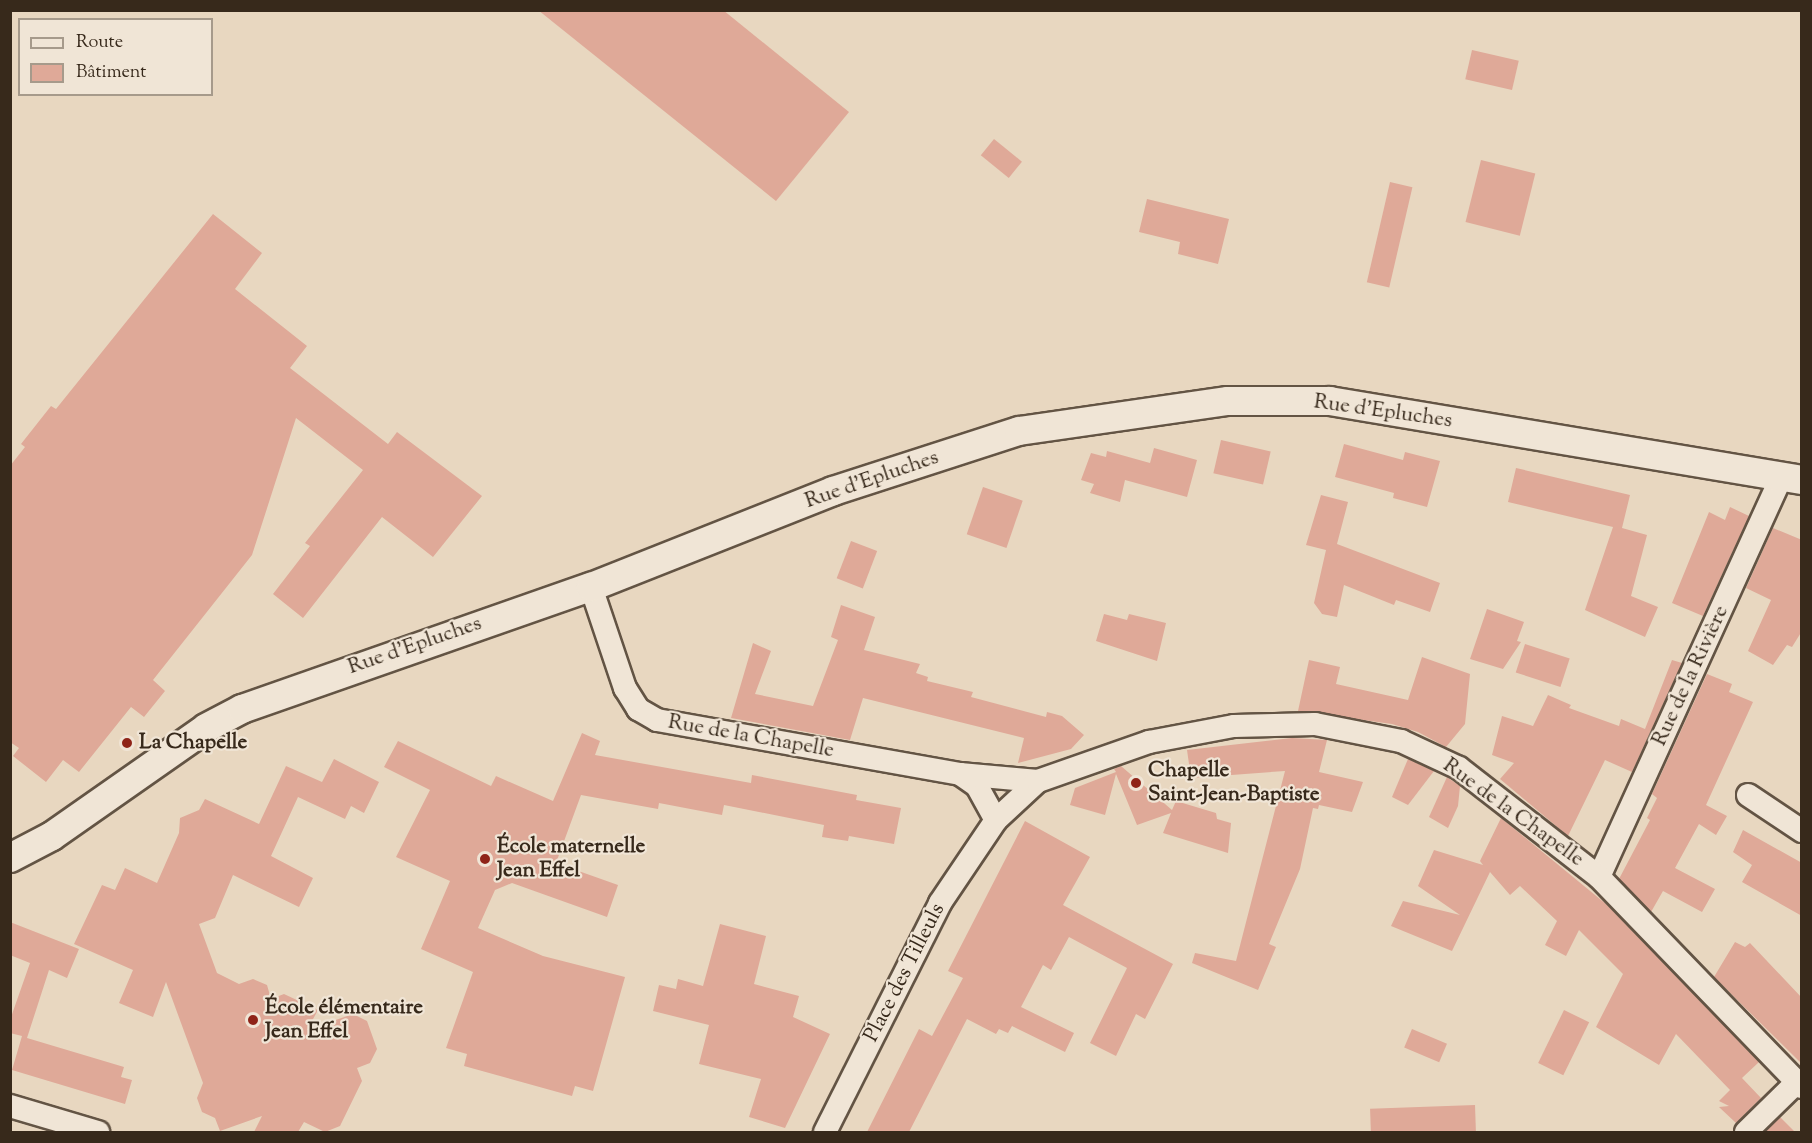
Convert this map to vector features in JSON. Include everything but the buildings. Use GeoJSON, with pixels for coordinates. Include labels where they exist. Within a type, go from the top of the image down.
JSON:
{"type":"FeatureCollection","features":[{"type":"Feature","properties":{"kind":"street","name":"Rue d'Epluches"},"geometry":{"type":"LineString","coordinates":[[10,858],[52,836],[196,734],[242,709],[591,586],[833,490],[1019,431],[1228,401],[1330,401],[1792,478]]}},
{"type":"Feature","properties":{"kind":"street","name":"Rue de la Rivière"},"geometry":{"type":"LineString","coordinates":[[1599,877],[1792,478]]}},
{"type":"Feature","properties":{"kind":"street","name":"Rue de la Chapelle"},"geometry":{"type":"LineString","coordinates":[[591,586],[625,688],[638,709],[657,720],[960,774],[1038,781]]}},
{"type":"Feature","properties":{"kind":"street","name":"Rue de la Chapelle"},"geometry":{"type":"LineString","coordinates":[[996,820],[1038,781],[1149,742],[1234,726],[1315,724],[1401,741],[1459,768],[1599,877],[1799,1084]]}},
{"type":"Feature","properties":{"kind":"street"},"geometry":{"type":"LineString","coordinates":[[960,774],[976,786],[996,820]]}},
{"type":"Feature","properties":{"kind":"street"},"geometry":{"type":"LineString","coordinates":[[1748,795],[1802,831]]}},
{"type":"Feature","properties":{"kind":"street","name":"Place des Tilleuls"},"geometry":{"type":"LineString","coordinates":[[825,1132],[940,903],[996,820]]}},
{"type":"Feature","properties":{"kind":"street"},"geometry":{"type":"LineString","coordinates":[[1746,1132],[1799,1084]]}},
{"type":"Feature","properties":{"kind":"street"},"geometry":{"type":"LineString","coordinates":[[10,1106],[98,1132]]}},
{"type":"Feature","properties":{"kind":"place","name":"La Chapelle"},"geometry":{"type":"Point","coordinates":[127,743]}},
{"type":"Feature","properties":{"kind":"place","name":"Chapelle Saint-Jean-Baptiste"},"geometry":{"type":"Point","coordinates":[1136,783]}},
{"type":"Feature","properties":{"kind":"place","name":"École maternelle Jean Effel"},"geometry":{"type":"Point","coordinates":[485,859]}},
{"type":"Feature","properties":{"kind":"place","name":"École élémentaire Jean Effel"},"geometry":{"type":"Point","coordinates":[253,1020]}}]}
